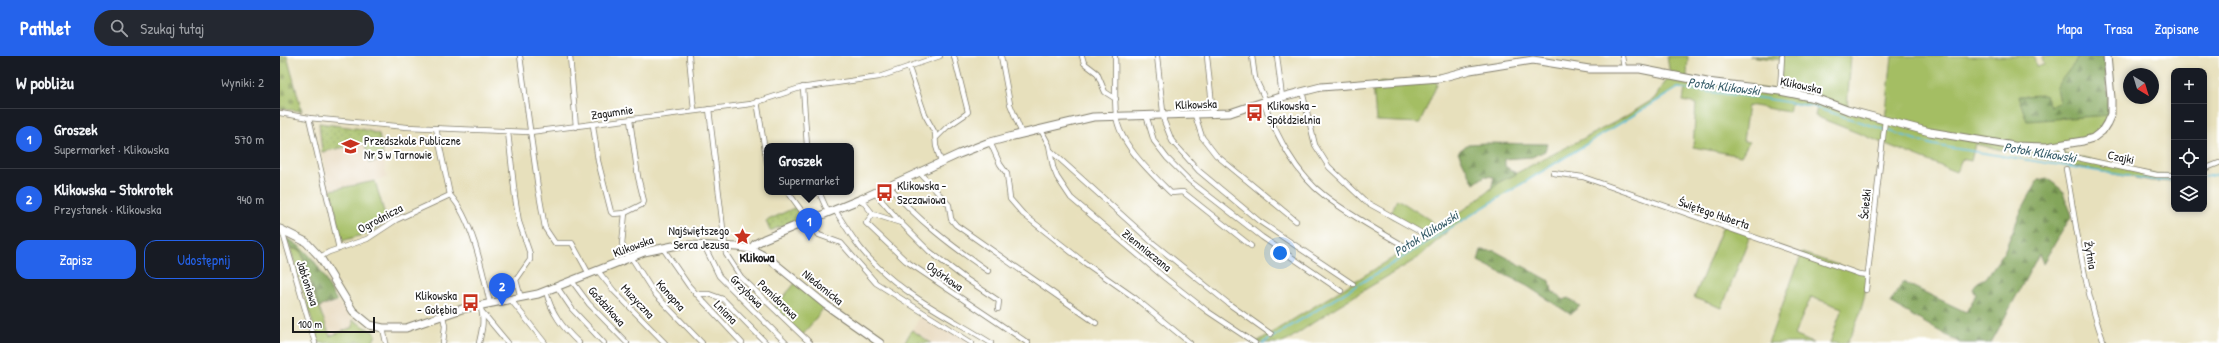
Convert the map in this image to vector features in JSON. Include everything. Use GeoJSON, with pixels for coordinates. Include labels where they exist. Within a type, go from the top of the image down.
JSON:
{"type":"FeatureCollection","features":[{"type":"Feature","properties":{"kind":"street"},"geometry":{"type":"LineString","coordinates":[[520,56],[545,228],[555,243],[572,243],[589,274]]}},
{"type":"Feature","properties":{"kind":"street"},"geometry":{"type":"LineString","coordinates":[[570,56],[576,127]]}},
{"type":"Feature","properties":{"kind":"street"},"geometry":{"type":"LineString","coordinates":[[689,56],[694,110]]}},
{"type":"Feature","properties":{"kind":"street","name":"Zagumnie"},"geometry":{"type":"LineString","coordinates":[[280,112],[309,118],[436,128],[530,132],[593,125],[757,102],[803,87],[875,78],[909,68],[940,56]]}},
{"type":"Feature","properties":{"kind":"street"},"geometry":{"type":"LineString","coordinates":[[936,138],[946,127],[968,112],[954,56]]}},
{"type":"Feature","properties":{"kind":"street"},"geometry":{"type":"LineString","coordinates":[[1000,56],[1010,104],[1022,134]]}},
{"type":"Feature","properties":{"kind":"street"},"geometry":{"type":"LineString","coordinates":[[1082,56],[1084,63],[1097,73],[1104,92],[1116,99]]}},
{"type":"Feature","properties":{"kind":"street"},"geometry":{"type":"LineString","coordinates":[[1115,56],[1116,116],[1130,148],[1150,173],[1171,193],[1183,192],[1251,246]]}},
{"type":"Feature","properties":{"kind":"street"},"geometry":{"type":"LineString","coordinates":[[1157,56],[1164,121],[1172,141],[1199,171],[1272,231],[1353,284]]}},
{"type":"Feature","properties":{"kind":"street"},"geometry":{"type":"LineString","coordinates":[[1207,56],[1213,115]]}},
{"type":"Feature","properties":{"kind":"street"},"geometry":{"type":"LineString","coordinates":[[1252,56],[1255,78],[1278,135],[1297,166],[1325,196],[1408,248]]}},
{"type":"Feature","properties":{"kind":"street"},"geometry":{"type":"LineString","coordinates":[[1277,56],[1282,97]]}},
{"type":"Feature","properties":{"kind":"street"},"geometry":{"type":"LineString","coordinates":[[1622,56],[1624,68]]}},
{"type":"Feature","properties":{"kind":"street"},"geometry":{"type":"LineString","coordinates":[[1780,91],[1782,56]]}},
{"type":"Feature","properties":{"kind":"street","name":"Klikowska"},"geometry":{"type":"LineString","coordinates":[[281,230],[306,242],[320,258],[353,311],[370,324],[382,328],[406,328],[462,309],[482,310],[490,304],[546,291],[629,258],[662,247],[678,245],[704,245],[751,249],[755,244],[764,239],[875,193],[941,162],[990,142],[1093,118],[1146,115],[1213,115],[1230,113],[1265,101],[1321,87],[1440,78],[1470,70],[1533,60],[1589,70],[1640,68],[1736,86],[1780,91],[1815,98],[1885,124],[2014,146],[2046,147],[2093,138],[2102,131],[2111,114],[2112,98],[2107,56]]}},
{"type":"Feature","properties":{"kind":"street"},"geometry":{"type":"LineString","coordinates":[[909,68],[925,115],[936,138],[936,146],[941,162]]}},
{"type":"Feature","properties":{"kind":"street"},"geometry":{"type":"LineString","coordinates":[[803,87],[808,143]]}},
{"type":"Feature","properties":{"kind":"street"},"geometry":{"type":"LineString","coordinates":[[1302,91],[1315,145],[1329,167],[1362,199],[1422,233],[1425,238]]}},
{"type":"Feature","properties":{"kind":"street"},"geometry":{"type":"LineString","coordinates":[[757,102],[764,145]]}},
{"type":"Feature","properties":{"kind":"street"},"geometry":{"type":"LineString","coordinates":[[709,109],[724,246]]}},
{"type":"Feature","properties":{"kind":"street"},"geometry":{"type":"LineString","coordinates":[[1146,115],[1154,141],[1167,158],[1190,181],[1262,237],[1341,291]]}},
{"type":"Feature","properties":{"kind":"street"},"geometry":{"type":"LineString","coordinates":[[1195,115],[1202,137],[1216,154],[1296,221]]}},
{"type":"Feature","properties":{"kind":"street"},"geometry":{"type":"LineString","coordinates":[[309,118],[339,248]]}},
{"type":"Feature","properties":{"kind":"street"},"geometry":{"type":"LineString","coordinates":[[593,125],[598,161],[610,212],[613,214],[625,213],[643,204],[644,201],[638,177],[630,120]]}},
{"type":"Feature","properties":{"kind":"street","name":"Ścieżki"},"geometry":{"type":"LineString","coordinates":[[1866,290],[1885,124]]}},
{"type":"Feature","properties":{"kind":"street"},"geometry":{"type":"LineString","coordinates":[[436,128],[450,195],[459,207],[470,229],[490,304]]}},
{"type":"Feature","properties":{"kind":"street","name":"Ziemniaczana"},"geometry":{"type":"LineString","coordinates":[[1041,130],[1051,151],[1053,167],[1057,177],[1071,198],[1165,278],[1207,311],[1256,343]]}},
{"type":"Feature","properties":{"kind":"street"},"geometry":{"type":"LineString","coordinates":[[508,132],[514,196],[519,222],[530,254],[530,260],[516,280],[521,298]]}},
{"type":"Feature","properties":{"kind":"street"},"geometry":{"type":"LineString","coordinates":[[990,142],[1006,174],[1010,199],[1023,214],[1090,267],[1135,298],[1190,343]]}},
{"type":"Feature","properties":{"kind":"street","name":"Czajki"},"geometry":{"type":"LineString","coordinates":[[2062,144],[2064,154],[2157,175],[2171,175]]}},
{"type":"Feature","properties":{"kind":"street","name":"Ziemniaczana"},"geometry":{"type":"LineString","coordinates":[[1051,151],[1153,243],[1228,304],[1271,334]]}},
{"type":"Feature","properties":{"kind":"street"},"geometry":{"type":"LineString","coordinates":[[2207,168],[2219,163]]}},
{"type":"Feature","properties":{"kind":"street","name":"Żytnia"},"geometry":{"type":"LineString","coordinates":[[2066,168],[2086,286],[2092,310],[2104,343]]}},
{"type":"Feature","properties":{"kind":"street"},"geometry":{"type":"LineString","coordinates":[[919,172],[949,205],[951,219],[956,225],[1096,323]]}},
{"type":"Feature","properties":{"kind":"street","name":"Świętego Huberta"},"geometry":{"type":"LineString","coordinates":[[1553,173],[1583,178],[1859,274],[1868,275]]}},
{"type":"Feature","properties":{"kind":"street"},"geometry":{"type":"LineString","coordinates":[[889,186],[909,209],[945,241],[988,271]]}},
{"type":"Feature","properties":{"kind":"street"},"geometry":{"type":"LineString","coordinates":[[875,193],[901,223],[934,255],[999,301],[998,309]]}},
{"type":"Feature","properties":{"kind":"street","name":"Ogrodnicza"},"geometry":{"type":"LineString","coordinates":[[320,258],[339,248],[367,239],[396,220],[450,195]]}},
{"type":"Feature","properties":{"kind":"street"},"geometry":{"type":"LineString","coordinates":[[790,195],[819,235],[841,243],[876,283],[972,343]]}},
{"type":"Feature","properties":{"kind":"street"},"geometry":{"type":"LineString","coordinates":[[820,195],[877,267],[910,294],[991,343]]}},
{"type":"Feature","properties":{"kind":"street"},"geometry":{"type":"LineString","coordinates":[[860,199],[873,214],[901,223]]}},
{"type":"Feature","properties":{"kind":"street","name":"Konopna"},"geometry":{"type":"LineString","coordinates":[[625,213],[622,244],[629,258],[654,294],[702,343]]}},
{"type":"Feature","properties":{"kind":"street","name":"Ogórkowa"},"geometry":{"type":"LineString","coordinates":[[873,214],[866,223],[893,251],[1028,343]]}},
{"type":"Feature","properties":{"kind":"street","name":"Jabłoniowa"},"geometry":{"type":"LineString","coordinates":[[281,230],[315,343]]}},
{"type":"Feature","properties":{"kind":"street","name":"Grzybowa"},"geometry":{"type":"LineString","coordinates":[[704,245],[719,276],[786,343]]}},
{"type":"Feature","properties":{"kind":"street","name":"Pomidorowa"},"geometry":{"type":"LineString","coordinates":[[724,246],[726,254],[742,277],[810,343]]}},
{"type":"Feature","properties":{"kind":"street","name":"Lniana"},"geometry":{"type":"LineString","coordinates":[[662,247],[677,270],[696,294],[742,343]]}},
{"type":"Feature","properties":{"kind":"street","name":"Niedomicka"},"geometry":{"type":"LineString","coordinates":[[751,249],[768,258],[826,305],[880,343]]}},
{"type":"Feature","properties":{"kind":"street","name":"Muzyczna"},"geometry":{"type":"LineString","coordinates":[[598,271],[614,291],[665,343]]}},
{"type":"Feature","properties":{"kind":"street","name":"Goździkowa"},"geometry":{"type":"LineString","coordinates":[[572,281],[589,304],[627,343]]}},
{"type":"Feature","properties":{"kind":"street"},"geometry":{"type":"LineString","coordinates":[[557,287],[572,309],[604,343]]}},
{"type":"Feature","properties":{"kind":"street"},"geometry":{"type":"LineString","coordinates":[[546,291],[550,308],[563,327],[580,343]]}},
{"type":"Feature","properties":{"kind":"street","name":"Lniana"},"geometry":{"type":"LineString","coordinates":[[696,294],[709,294],[723,299],[766,343]]}},
{"type":"Feature","properties":{"kind":"street"},"geometry":{"type":"LineString","coordinates":[[512,300],[545,343]]}},
{"type":"Feature","properties":{"kind":"street"},"geometry":{"type":"LineString","coordinates":[[479,343],[482,333],[482,310]]}},
{"type":"Feature","properties":{"kind":"street"},"geometry":{"type":"LineString","coordinates":[[482,310],[508,343]]}},
{"type":"Feature","properties":{"kind":"street"},"geometry":{"type":"LineString","coordinates":[[443,316],[445,326],[443,343]]}},
{"type":"Feature","properties":{"kind":"street"},"geometry":{"type":"LineString","coordinates":[[382,328],[386,343]]}},
{"type":"Feature","properties":{"kind":"shaded area","name":"Przedszkole Publiczne Nr 5 w Tarnowie"},"geometry":{"type":"Polygon","coordinates":[[[319,122],[379,129],[387,178],[329,190],[317,129],[319,122]]]}},
{"type":"Feature","properties":{"kind":"shaded area"},"geometry":{"type":"Polygon","coordinates":[[[337,301],[353,320],[353,327],[330,336],[319,307],[337,301]]]}},
{"type":"Feature","properties":{"kind":"shaded area"},"geometry":{"type":"Polygon","coordinates":[[[923,313],[972,343],[903,343],[923,313]]]}},
{"type":"Feature","properties":{"kind":"green space"},"geometry":{"type":"Polygon","coordinates":[[[280,56],[287,56],[302,111],[280,109],[280,56]]]}},
{"type":"Feature","properties":{"kind":"green space"},"geometry":{"type":"Polygon","coordinates":[[[1667,56],[1688,56],[1687,78],[1780,91],[1782,60],[1749,56],[1851,56],[1847,108],[1885,120],[1892,56],[2034,56],[2036,66],[2044,65],[2042,56],[2080,56],[2059,103],[2050,106],[2027,120],[2111,114],[2093,138],[2062,144],[2064,154],[2157,175],[2171,175],[2171,182],[2152,181],[2113,174],[1975,144],[1971,161],[1962,159],[1956,172],[1815,116],[1817,107],[1791,103],[1789,112],[1748,105],[1743,141],[1749,142],[1741,156],[1693,147],[1696,104],[1683,101],[1685,89],[1678,88],[1452,227],[1418,258],[1336,307],[1291,338],[1280,343],[1255,343],[1425,238],[1422,233],[1390,216],[1397,199],[1430,220],[1439,229],[1501,181],[1623,118],[1654,99],[1670,75],[1667,56]]]}},
{"type":"Feature","properties":{"kind":"green space"},"geometry":{"type":"Polygon","coordinates":[[[2080,56],[2104,56],[2109,115],[2027,121],[2018,96],[2045,95],[2050,106],[2059,103],[2056,87],[2080,56]]]}},
{"type":"Feature","properties":{"kind":"green space"},"geometry":{"type":"Polygon","coordinates":[[[1434,79],[1437,84],[1420,123],[1376,121],[1373,83],[1434,79]]]}},
{"type":"Feature","properties":{"kind":"green space"},"geometry":{"type":"Polygon","coordinates":[[[319,123],[362,129],[379,134],[384,160],[369,163],[365,143],[322,152],[319,123]]]}},
{"type":"Feature","properties":{"kind":"green space"},"geometry":{"type":"Polygon","coordinates":[[[1468,144],[1547,144],[1545,151],[1532,157],[1505,159],[1505,166],[1517,174],[1501,181],[1491,190],[1494,177],[1485,176],[1474,184],[1458,152],[1468,144]]]}},
{"type":"Feature","properties":{"kind":"green space"},"geometry":{"type":"Polygon","coordinates":[[[2047,178],[2062,190],[2072,215],[2043,263],[2039,254],[1991,343],[1960,343],[1890,303],[1903,282],[1966,312],[1976,295],[1973,289],[1978,282],[1986,278],[2004,252],[2022,209],[2038,180],[2047,178]]]}},
{"type":"Feature","properties":{"kind":"green space"},"geometry":{"type":"Polygon","coordinates":[[[375,181],[387,222],[366,234],[342,241],[331,190],[375,181]]]}},
{"type":"Feature","properties":{"kind":"green space"},"geometry":{"type":"Polygon","coordinates":[[[796,207],[802,218],[770,231],[766,221],[796,207]]]}},
{"type":"Feature","properties":{"kind":"green space"},"geometry":{"type":"Polygon","coordinates":[[[1723,226],[1750,235],[1722,308],[1694,298],[1723,226]]]}},
{"type":"Feature","properties":{"kind":"green space"},"geometry":{"type":"Polygon","coordinates":[[[286,238],[305,251],[317,265],[337,301],[319,307],[301,250],[290,248],[286,238]]]}},
{"type":"Feature","properties":{"kind":"green space"},"geometry":{"type":"Polygon","coordinates":[[[290,248],[301,250],[308,278],[330,336],[353,327],[353,320],[375,333],[376,335],[372,343],[357,341],[354,343],[319,343],[290,248]]]}},
{"type":"Feature","properties":{"kind":"green space"},"geometry":{"type":"Polygon","coordinates":[[[1481,250],[1495,251],[1550,281],[1552,291],[1564,300],[1568,298],[1580,306],[1570,314],[1527,286],[1478,261],[1481,250]]]}},
{"type":"Feature","properties":{"kind":"green space"},"geometry":{"type":"Polygon","coordinates":[[[1802,253],[1868,275],[1861,310],[1847,343],[1830,343],[1842,308],[1811,297],[1794,335],[1813,343],[1768,343],[1802,253]]]}},
{"type":"Feature","properties":{"kind":"green space"},"geometry":{"type":"Polygon","coordinates":[[[797,281],[826,305],[802,336],[773,309],[797,281]]]}},
{"type":"Feature","properties":{"kind":"green space"},"geometry":{"type":"Polygon","coordinates":[[[912,330],[931,343],[904,343],[912,330]]]}},
{"type":"Feature","properties":{"kind":"waterway","name":"Potok Klikowski"},"geometry":{"type":"LineString","coordinates":[[1263,343],[1678,88],[1768,99],[1810,106],[1933,145],[2153,180],[2171,181]]}},
{"type":"Feature","properties":{"kind":"waterway","name":"Potok Klikowski"},"geometry":{"type":"LineString","coordinates":[[2207,176],[2219,174]]}},
{"type":"Feature","properties":{"kind":"place","name":"Klikowska - Spółdzielnia"},"geometry":{"type":"Point","coordinates":[1254,112]}},
{"type":"Feature","properties":{"kind":"place","name":"Przedszkole Publiczne Nr 5 w Tarnowie"},"geometry":{"type":"Point","coordinates":[351,147]}},
{"type":"Feature","properties":{"kind":"place","name":"Klikowska - Szczawiowa"},"geometry":{"type":"Point","coordinates":[884,192]}},
{"type":"Feature","properties":{"kind":"place","name":"Najświętszego Serca Jezusa"},"geometry":{"type":"Point","coordinates":[742,237]}},
{"type":"Feature","properties":{"kind":"place","name":"Groszek"},"geometry":{"type":"Point","coordinates":[809,241]}},
{"type":"Feature","properties":{"kind":"place","name":"Klikowska - Gołębia"},"geometry":{"type":"Point","coordinates":[470,302]}},
{"type":"Feature","properties":{"kind":"place","name":"Klikowska - Stokrotek"},"geometry":{"type":"Point","coordinates":[502,306]}},
{"type":"Feature","properties":{"kind":"district","name":"Klikowa"},"geometry":{"type":"Point","coordinates":[757,257]}}]}
